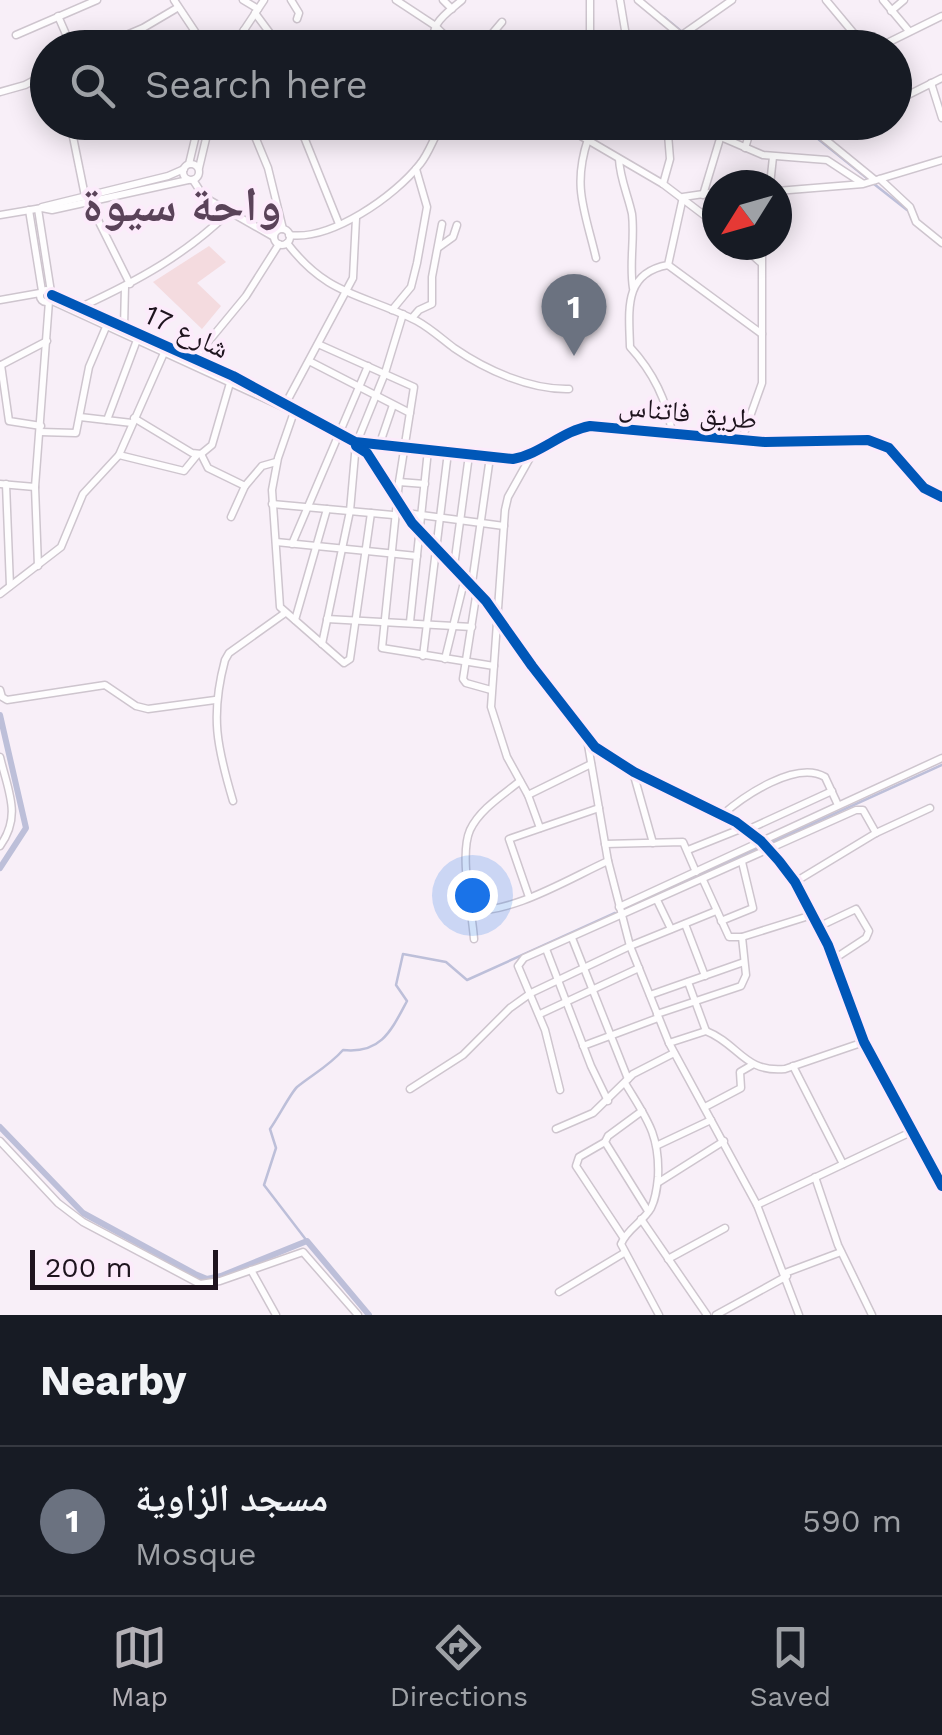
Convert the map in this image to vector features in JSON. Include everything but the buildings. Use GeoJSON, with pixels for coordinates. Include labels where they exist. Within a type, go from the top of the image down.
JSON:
{"type":"FeatureCollection","features":[{"type":"Feature","properties":{"kind":"street"},"geometry":{"type":"LineString","coordinates":[[16,35],[97,0]]}},
{"type":"Feature","properties":{"kind":"street"},"geometry":{"type":"LineString","coordinates":[[242,0],[256,11],[269,30]]}},
{"type":"Feature","properties":{"kind":"street"},"geometry":{"type":"LineString","coordinates":[[244,30],[264,0]]}},
{"type":"Feature","properties":{"kind":"street"},"geometry":{"type":"LineString","coordinates":[[291,0],[299,13],[297,18]]}},
{"type":"Feature","properties":{"kind":"street"},"geometry":{"type":"LineString","coordinates":[[397,0],[439,30]]}},
{"type":"Feature","properties":{"kind":"street"},"geometry":{"type":"LineString","coordinates":[[442,0],[452,9]]}},
{"type":"Feature","properties":{"kind":"street"},"geometry":{"type":"LineString","coordinates":[[433,30],[462,0]]}},
{"type":"Feature","properties":{"kind":"street"},"geometry":{"type":"LineString","coordinates":[[590,0],[590,30]]}},
{"type":"Feature","properties":{"kind":"street"},"geometry":{"type":"LineString","coordinates":[[620,0],[625,30]]}},
{"type":"Feature","properties":{"kind":"street"},"geometry":{"type":"LineString","coordinates":[[638,0],[676,30]]}},
{"type":"Feature","properties":{"kind":"street"},"geometry":{"type":"LineString","coordinates":[[689,30],[732,0]]}},
{"type":"Feature","properties":{"kind":"street"},"geometry":{"type":"LineString","coordinates":[[826,0],[851,30]]}},
{"type":"Feature","properties":{"kind":"street"},"geometry":{"type":"LineString","coordinates":[[882,0],[908,30]]}},
{"type":"Feature","properties":{"kind":"street"},"geometry":{"type":"LineString","coordinates":[[892,10],[904,0]]}},
{"type":"Feature","properties":{"kind":"street"},"geometry":{"type":"LineString","coordinates":[[139,30],[176,4],[193,30]]}},
{"type":"Feature","properties":{"kind":"street"},"geometry":{"type":"LineString","coordinates":[[58,16],[64,30]]}},
{"type":"Feature","properties":{"kind":"street"},"geometry":{"type":"LineString","coordinates":[[911,30],[942,16]]}},
{"type":"Feature","properties":{"kind":"street"},"geometry":{"type":"LineString","coordinates":[[495,30],[502,22]]}},
{"type":"Feature","properties":{"kind":"street"},"geometry":{"type":"LineString","coordinates":[[912,93],[942,78]]}},
{"type":"Feature","properties":{"kind":"street"},"geometry":{"type":"LineString","coordinates":[[0,92],[30,83]]}},
{"type":"Feature","properties":{"kind":"street"},"geometry":{"type":"LineString","coordinates":[[931,83],[942,118]]}},
{"type":"Feature","properties":{"kind":"street"},"geometry":{"type":"LineString","coordinates":[[74,140],[87,199],[127,285],[124,327]]}},
{"type":"Feature","properties":{"kind":"street"},"geometry":{"type":"LineString","coordinates":[[195,140],[187,167],[198,193],[228,214],[274,237],[276,231],[311,272],[346,294],[412,318],[468,357],[510,377],[537,386],[569,389]]}},
{"type":"Feature","properties":{"kind":"street"},"geometry":{"type":"LineString","coordinates":[[87,199],[191,180],[198,176],[206,140]]}},
{"type":"Feature","properties":{"kind":"street"},"geometry":{"type":"LineString","coordinates":[[194,358],[246,296],[284,238],[268,168],[257,140]]}},
{"type":"Feature","properties":{"kind":"street"},"geometry":{"type":"LineString","coordinates":[[305,140],[339,224]]}},
{"type":"Feature","properties":{"kind":"street"},"geometry":{"type":"LineString","coordinates":[[284,238],[356,218],[416,169],[433,140]]}},
{"type":"Feature","properties":{"kind":"street"},"geometry":{"type":"LineString","coordinates":[[596,258],[580,198],[579,165],[588,140],[663,184],[702,213]]}},
{"type":"Feature","properties":{"kind":"street"},"geometry":{"type":"LineString","coordinates":[[663,184],[670,159],[668,140]]}},
{"type":"Feature","properties":{"kind":"street"},"geometry":{"type":"LineString","coordinates":[[710,170],[720,140]]}},
{"type":"Feature","properties":{"kind":"street"},"geometry":{"type":"LineString","coordinates":[[729,140],[773,157],[827,160],[862,184]]}},
{"type":"Feature","properties":{"kind":"street"},"geometry":{"type":"LineString","coordinates":[[745,148],[747,140]]}},
{"type":"Feature","properties":{"kind":"street"},"geometry":{"type":"LineString","coordinates":[[828,140],[912,209],[916,222],[942,243]]}},
{"type":"Feature","properties":{"kind":"street"},"geometry":{"type":"LineString","coordinates":[[772,170],[773,157]]}},
{"type":"Feature","properties":{"kind":"street"},"geometry":{"type":"LineString","coordinates":[[619,158],[620,177],[632,214],[629,260],[634,288],[630,347],[660,390],[672,432]]}},
{"type":"Feature","properties":{"kind":"street"},"geometry":{"type":"LineString","coordinates":[[792,190],[862,184],[942,160]]}},
{"type":"Feature","properties":{"kind":"street"},"geometry":{"type":"LineString","coordinates":[[0,215],[52,210],[187,167],[199,170]]}},
{"type":"Feature","properties":{"kind":"street"},"geometry":{"type":"LineString","coordinates":[[392,310],[411,287],[418,263],[426,207],[416,169]]}},
{"type":"Feature","properties":{"kind":"street"},"geometry":{"type":"LineString","coordinates":[[683,197],[702,194]]}},
{"type":"Feature","properties":{"kind":"street"},"geometry":{"type":"LineString","coordinates":[[668,265],[683,197]]}},
{"type":"Feature","properties":{"kind":"street"},"geometry":{"type":"LineString","coordinates":[[36,209],[47,296],[48,340],[35,487],[38,566]]}},
{"type":"Feature","properties":{"kind":"street"},"geometry":{"type":"LineString","coordinates":[[81,307],[178,256],[228,214]]}},
{"type":"Feature","properties":{"kind":"street"},"geometry":{"type":"LineString","coordinates":[[286,403],[354,278],[356,218]]}},
{"type":"Feature","properties":{"kind":"street"},"geometry":{"type":"LineString","coordinates":[[412,318],[432,304],[442,224]]}},
{"type":"Feature","properties":{"kind":"street"},"geometry":{"type":"LineString","coordinates":[[439,247],[454,237],[456,225]]}},
{"type":"Feature","properties":{"kind":"street"},"geometry":{"type":"LineString","coordinates":[[742,439],[760,395],[763,334],[762,263],[758,260]]}},
{"type":"Feature","properties":{"kind":"street"},"geometry":{"type":"LineString","coordinates":[[634,288],[652,268],[668,265],[763,334]]}},
{"type":"Feature","properties":{"kind":"street"},"geometry":{"type":"LineString","coordinates":[[0,300],[47,296]]}},
{"type":"Feature","properties":{"kind":"street","name":"شارع 17"},"geometry":{"type":"LineString","coordinates":[[47,296],[81,307],[194,358],[286,403],[297,413]]}},
{"type":"Feature","properties":{"kind":"street","name":"شارع 17"},"geometry":{"type":"LineString","coordinates":[[47,296],[356,443]]}},
{"type":"Feature","properties":{"kind":"street"},"geometry":{"type":"LineString","coordinates":[[322,644],[350,511],[356,443],[385,373],[403,314]]}},
{"type":"Feature","properties":{"kind":"street"},"geometry":{"type":"LineString","coordinates":[[48,340],[0,365],[2,395],[10,422],[75,434],[89,367],[106,326]]}},
{"type":"Feature","properties":{"kind":"street"},"geometry":{"type":"LineString","coordinates":[[107,420],[137,340]]}},
{"type":"Feature","properties":{"kind":"street"},"geometry":{"type":"LineString","coordinates":[[318,344],[414,387],[394,515],[382,650],[494,666]]}},
{"type":"Feature","properties":{"kind":"street"},"geometry":{"type":"LineString","coordinates":[[0,594],[61,547],[84,494],[119,455],[164,352]]}},
{"type":"Feature","properties":{"kind":"street"},"geometry":{"type":"LineString","coordinates":[[308,361],[410,413]]}},
{"type":"Feature","properties":{"kind":"street"},"geometry":{"type":"LineString","coordinates":[[292,544],[368,366]]}},
{"type":"Feature","properties":{"kind":"street"},"geometry":{"type":"LineString","coordinates":[[119,455],[184,472],[212,446],[230,383]]}},
{"type":"Feature","properties":{"kind":"street"},"geometry":{"type":"LineString","coordinates":[[380,444],[393,406]]}},
{"type":"Feature","properties":{"kind":"street"},"geometry":{"type":"LineString","coordinates":[[297,413],[277,462],[272,504],[280,607],[341,661],[348,662],[371,513]]}},
{"type":"Feature","properties":{"kind":"street"},"geometry":{"type":"LineString","coordinates":[[80,417],[133,421],[199,454],[208,468],[245,486]]}},
{"type":"Feature","properties":{"kind":"street","name":"طريق فاتناس"},"geometry":{"type":"LineString","coordinates":[[356,443],[519,458],[572,430],[590,426],[765,442],[841,438],[879,443],[897,455],[924,488],[942,497]]}},
{"type":"Feature","properties":{"kind":"street"},"geometry":{"type":"LineString","coordinates":[[356,443],[365,450],[420,532],[475,587],[602,753],[722,814],[762,841],[794,882],[818,927],[834,958],[864,1042],[942,1182]]}},
{"type":"Feature","properties":{"kind":"street"},"geometry":{"type":"LineString","coordinates":[[410,622],[428,450]]}},
{"type":"Feature","properties":{"kind":"street"},"geometry":{"type":"LineString","coordinates":[[423,656],[448,452]]}},
{"type":"Feature","properties":{"kind":"street"},"geometry":{"type":"LineString","coordinates":[[533,452],[508,497],[491,690],[493,715],[506,757],[528,795],[540,828]]}},
{"type":"Feature","properties":{"kind":"street"},"geometry":{"type":"LineString","coordinates":[[454,567],[469,454]]}},
{"type":"Feature","properties":{"kind":"street"},"geometry":{"type":"LineString","coordinates":[[490,457],[463,679],[466,684],[491,690]]}},
{"type":"Feature","properties":{"kind":"street"},"geometry":{"type":"LineString","coordinates":[[231,517],[245,486],[262,466],[277,462]]}},
{"type":"Feature","properties":{"kind":"street"},"geometry":{"type":"LineString","coordinates":[[399,482],[425,484]]}},
{"type":"Feature","properties":{"kind":"street"},"geometry":{"type":"LineString","coordinates":[[10,587],[3,484],[35,487]]}},
{"type":"Feature","properties":{"kind":"street"},"geometry":{"type":"LineString","coordinates":[[272,504],[394,515]]}},
{"type":"Feature","properties":{"kind":"street"},"geometry":{"type":"LineString","coordinates":[[295,620],[327,509]]}},
{"type":"Feature","properties":{"kind":"street"},"geometry":{"type":"LineString","coordinates":[[405,513],[504,526]]}},
{"type":"Feature","properties":{"kind":"street"},"geometry":{"type":"LineString","coordinates":[[276,542],[417,556]]}},
{"type":"Feature","properties":{"kind":"street"},"geometry":{"type":"LineString","coordinates":[[444,659],[465,577]]}},
{"type":"Feature","properties":{"kind":"street"},"geometry":{"type":"LineString","coordinates":[[233,801],[217,745],[215,700],[227,656],[285,613]]}},
{"type":"Feature","properties":{"kind":"street"},"geometry":{"type":"LineString","coordinates":[[327,619],[472,627]]}},
{"type":"Feature","properties":{"kind":"street"},"geometry":{"type":"LineString","coordinates":[[0,690],[8,700],[105,686],[136,706],[148,709],[215,700]]}},
{"type":"Feature","properties":{"kind":"street"},"geometry":{"type":"LineString","coordinates":[[587,738],[608,861],[630,946],[669,1043],[757,1205],[799,1315]]}},
{"type":"Feature","properties":{"kind":"street"},"geometry":{"type":"LineString","coordinates":[[0,757],[14,816],[13,827],[0,846]]}},
{"type":"Feature","properties":{"kind":"street"},"geometry":{"type":"LineString","coordinates":[[560,1090],[540,1014],[518,964],[696,872],[942,758]]}},
{"type":"Feature","properties":{"kind":"street"},"geometry":{"type":"LineString","coordinates":[[528,795],[592,764]]}},
{"type":"Feature","properties":{"kind":"street"},"geometry":{"type":"LineString","coordinates":[[633,772],[653,843]]}},
{"type":"Feature","properties":{"kind":"street"},"geometry":{"type":"LineString","coordinates":[[722,814],[758,788],[790,776],[821,773],[838,806]]}},
{"type":"Feature","properties":{"kind":"street"},"geometry":{"type":"LineString","coordinates":[[474,938],[466,863],[469,832],[492,803],[520,781]]}},
{"type":"Feature","properties":{"kind":"street"},"geometry":{"type":"LineString","coordinates":[[688,850],[832,790]]}},
{"type":"Feature","properties":{"kind":"street"},"geometry":{"type":"LineString","coordinates":[[528,897],[507,842],[599,808]]}},
{"type":"Feature","properties":{"kind":"street"},"geometry":{"type":"LineString","coordinates":[[794,882],[876,833],[930,808]]}},
{"type":"Feature","properties":{"kind":"street"},"geometry":{"type":"LineString","coordinates":[[620,911],[657,900],[858,810],[863,810],[876,833]]}},
{"type":"Feature","properties":{"kind":"street"},"geometry":{"type":"LineString","coordinates":[[605,844],[681,842],[696,872]]}},
{"type":"Feature","properties":{"kind":"street"},"geometry":{"type":"LineString","coordinates":[[469,911],[488,910],[528,897],[608,861]]}},
{"type":"Feature","properties":{"kind":"street"},"geometry":{"type":"LineString","coordinates":[[721,921],[754,908],[742,862]]}},
{"type":"Feature","properties":{"kind":"street"},"geometry":{"type":"LineString","coordinates":[[703,880],[729,936],[742,937],[812,916]]}},
{"type":"Feature","properties":{"kind":"street"},"geometry":{"type":"LineString","coordinates":[[657,900],[671,929]]}},
{"type":"Feature","properties":{"kind":"street"},"geometry":{"type":"LineString","coordinates":[[818,927],[856,909],[869,931],[866,938],[834,958]]}},
{"type":"Feature","properties":{"kind":"street"},"geometry":{"type":"LineString","coordinates":[[410,1089],[463,1056],[510,1008],[531,993],[583,966],[716,911]]}},
{"type":"Feature","properties":{"kind":"street"},"geometry":{"type":"LineString","coordinates":[[685,924],[705,976]]}},
{"type":"Feature","properties":{"kind":"street"},"geometry":{"type":"LineString","coordinates":[[583,1046],[741,986],[745,980],[742,937]]}},
{"type":"Feature","properties":{"kind":"street"},"geometry":{"type":"LineString","coordinates":[[572,938],[626,1081],[658,1145],[658,1183],[649,1212],[623,1237],[621,1244],[659,1315]]}},
{"type":"Feature","properties":{"kind":"street"},"geometry":{"type":"LineString","coordinates":[[546,949],[608,1101]]}},
{"type":"Feature","properties":{"kind":"street"},"geometry":{"type":"LineString","coordinates":[[650,995],[744,962]]}},
{"type":"Feature","properties":{"kind":"street"},"geometry":{"type":"LineString","coordinates":[[540,1014],[639,968]]}},
{"type":"Feature","properties":{"kind":"street"},"geometry":{"type":"LineString","coordinates":[[688,982],[706,1031],[722,1039],[752,1065],[772,1070],[793,1066],[864,1042]]}},
{"type":"Feature","properties":{"kind":"street"},"geometry":{"type":"LineString","coordinates":[[669,1043],[706,1031]]}},
{"type":"Feature","properties":{"kind":"street"},"geometry":{"type":"LineString","coordinates":[[556,1129],[593,1113],[639,1070],[674,1053]]}},
{"type":"Feature","properties":{"kind":"street"},"geometry":{"type":"LineString","coordinates":[[704,1107],[742,1087],[740,1072],[752,1065]]}},
{"type":"Feature","properties":{"kind":"street"},"geometry":{"type":"LineString","coordinates":[[793,1066],[843,1164]]}},
{"type":"Feature","properties":{"kind":"street"},"geometry":{"type":"LineString","coordinates":[[623,1237],[576,1166],[579,1157],[605,1142],[642,1111]]}},
{"type":"Feature","properties":{"kind":"street"},"geometry":{"type":"LineString","coordinates":[[658,1145],[712,1120]]}},
{"type":"Feature","properties":{"kind":"street"},"geometry":{"type":"LineString","coordinates":[[757,1205],[911,1132]]}},
{"type":"Feature","properties":{"kind":"street"},"geometry":{"type":"LineString","coordinates":[[658,1183],[724,1140]]}},
{"type":"Feature","properties":{"kind":"street"},"geometry":{"type":"LineString","coordinates":[[0,1141],[4,1151],[83,1222],[190,1280],[211,1284],[303,1252],[358,1315]]}},
{"type":"Feature","properties":{"kind":"street"},"geometry":{"type":"LineString","coordinates":[[605,1142],[649,1212]]}},
{"type":"Feature","properties":{"kind":"street"},"geometry":{"type":"LineString","coordinates":[[815,1178],[841,1252],[872,1315]]}},
{"type":"Feature","properties":{"kind":"street"},"geometry":{"type":"LineString","coordinates":[[641,1220],[707,1315]]}},
{"type":"Feature","properties":{"kind":"street"},"geometry":{"type":"LineString","coordinates":[[668,1259],[725,1228]]}},
{"type":"Feature","properties":{"kind":"street"},"geometry":{"type":"LineString","coordinates":[[716,1315],[786,1275],[841,1252]]}},
{"type":"Feature","properties":{"kind":"street"},"geometry":{"type":"LineString","coordinates":[[560,1292],[624,1253]]}},
{"type":"Feature","properties":{"kind":"street"},"geometry":{"type":"LineString","coordinates":[[251,1270],[276,1315]]}},
{"type":"Feature","properties":{"kind":"shaded area"},"geometry":{"type":"Polygon","coordinates":[[[209,246],[226,262],[197,283],[221,306],[202,329],[153,282],[209,246]]]}},
{"type":"Feature","properties":{"kind":"waterway"},"geometry":{"type":"LineString","coordinates":[[664,17],[680,30]]}},
{"type":"Feature","properties":{"kind":"waterway"},"geometry":{"type":"LineString","coordinates":[[819,140],[868,179]]}},
{"type":"Feature","properties":{"kind":"waterway"},"geometry":{"type":"LineString","coordinates":[[874,184],[907,210]]}},
{"type":"Feature","properties":{"kind":"waterway"},"geometry":{"type":"LineString","coordinates":[[0,715],[26,828],[0,868]]}},
{"type":"Feature","properties":{"kind":"waterway"},"geometry":{"type":"LineString","coordinates":[[770,843],[942,765]]}},
{"type":"Feature","properties":{"kind":"waterway"},"geometry":{"type":"LineString","coordinates":[[625,908],[760,847]]}},
{"type":"Feature","properties":{"kind":"waterway"},"geometry":{"type":"LineString","coordinates":[[307,1241],[264,1185],[276,1148],[270,1129],[297,1087],[343,1050],[367,1048],[390,1031],[407,1001],[396,985],[403,954],[446,962],[467,980],[615,913]]}},
{"type":"Feature","properties":{"kind":"waterway"},"geometry":{"type":"LineString","coordinates":[[0,1127],[83,1213],[195,1274],[207,1279],[221,1276],[307,1241],[369,1315]]}},
{"type":"Feature","properties":{"kind":"cycle path"},"geometry":{"type":"LineString","coordinates":[[52,295],[233,376],[355,442],[513,459],[590,426],[765,442],[868,440],[889,448],[924,488],[942,497]]}},
{"type":"Feature","properties":{"kind":"cycle path"},"geometry":{"type":"LineString","coordinates":[[356,446],[367,453],[412,523],[486,601],[595,747],[634,772],[736,822],[779,861],[795,882],[828,945],[864,1042],[942,1186]]}},
{"type":"Feature","properties":{"kind":"place","name":"مسجد الزاوية"},"geometry":{"type":"Point","coordinates":[574,356]}},
{"type":"Feature","properties":{"kind":"district","name":"واحة سيوة"},"geometry":{"type":"Point","coordinates":[182,204]}}]}
